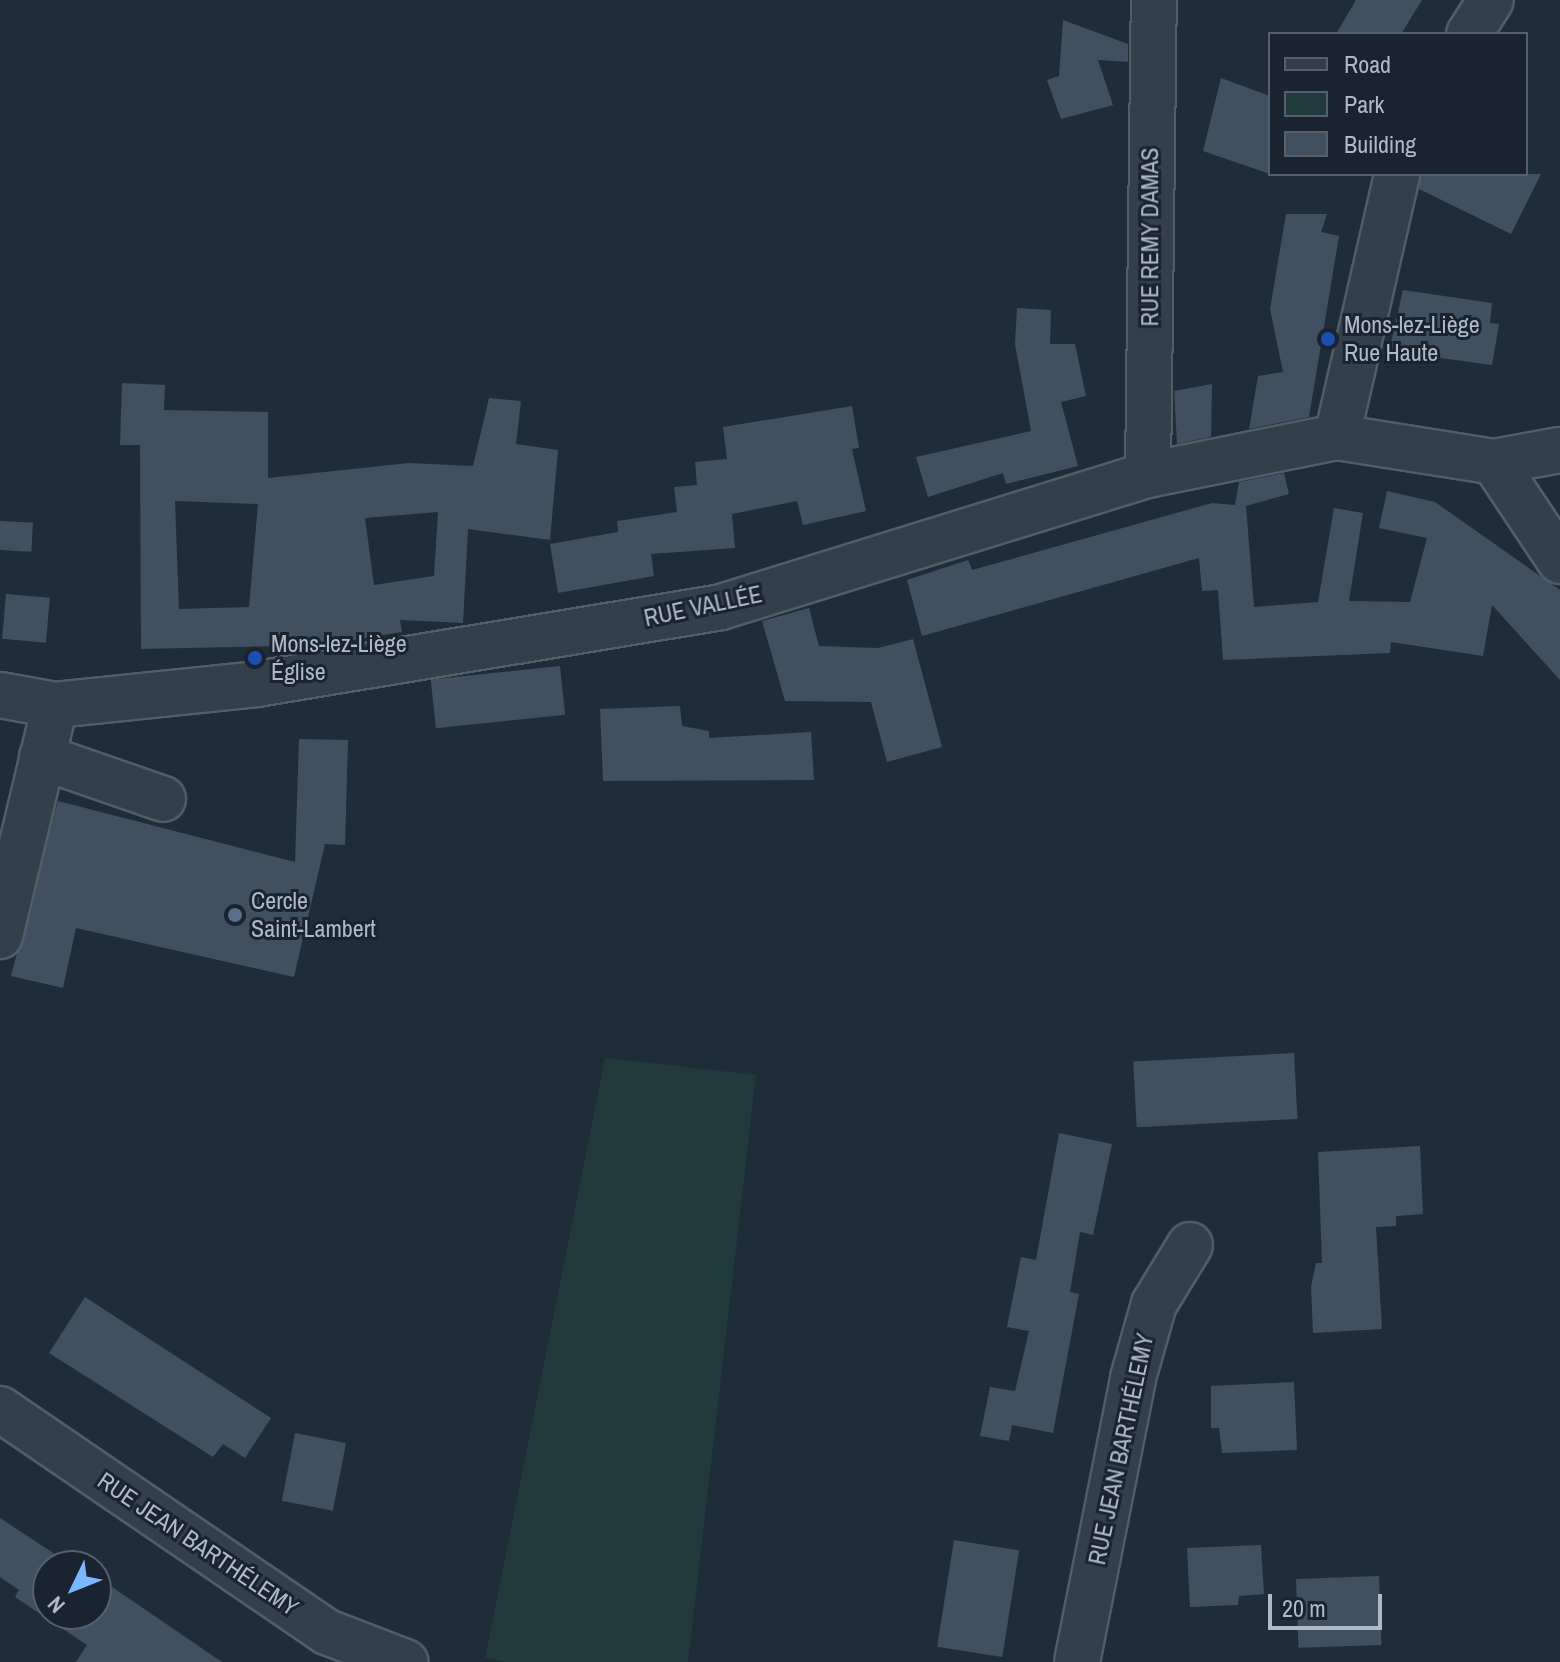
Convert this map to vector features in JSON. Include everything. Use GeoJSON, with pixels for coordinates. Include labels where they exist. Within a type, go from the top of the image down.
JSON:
{"type":"FeatureCollection","features":[{"type":"Feature","properties":{"kind":"street","name":"RUE REMY DAMAS"},"geometry":{"type":"LineString","coordinates":[[1148,475],[1154,0]]}},
{"type":"Feature","properties":{"kind":"street"},"geometry":{"type":"LineString","coordinates":[[1470,32],[1491,0]]}},
{"type":"Feature","properties":{"kind":"street"},"geometry":{"type":"LineString","coordinates":[[1397,176],[1337,437],[1494,462],[1560,450]]}},
{"type":"Feature","properties":{"kind":"street","name":"RUE VALLÉE"},"geometry":{"type":"LineString","coordinates":[[0,695],[55,705],[257,684],[721,607],[1148,475],[1337,437]]}},
{"type":"Feature","properties":{"kind":"street"},"geometry":{"type":"LineString","coordinates":[[1494,462],[1560,561]]}},
{"type":"Feature","properties":{"kind":"street"},"geometry":{"type":"LineString","coordinates":[[0,936],[55,705]]}},
{"type":"Feature","properties":{"kind":"street"},"geometry":{"type":"LineString","coordinates":[[42,757],[163,799]]}},
{"type":"Feature","properties":{"kind":"street","name":"RUE JEAN BARTHÉLEMY"},"geometry":{"type":"LineString","coordinates":[[1077,1662],[1133,1378],[1154,1304],[1190,1245]]}},
{"type":"Feature","properties":{"kind":"street","name":"RUE JEAN BARTHÉLEMY"},"geometry":{"type":"LineString","coordinates":[[0,1409],[327,1632],[405,1662]]}},
{"type":"Feature","properties":{"kind":"green space"},"geometry":{"type":"Polygon","coordinates":[[[605,1058],[756,1075],[688,1662],[507,1662],[485,1658],[605,1058]]]}},
{"type":"Feature","properties":{"kind":"building"},"geometry":{"type":"Polygon","coordinates":[[[1356,0],[1422,0],[1402,32],[1337,32],[1356,0]]]}},
{"type":"Feature","properties":{"kind":"building"},"geometry":{"type":"Polygon","coordinates":[[[1063,20],[1128,44],[1128,62],[1098,60],[1113,105],[1061,119],[1047,80],[1059,76],[1063,20]]]}},
{"type":"Feature","properties":{"kind":"building"},"geometry":{"type":"Polygon","coordinates":[[[1221,78],[1268,95],[1268,173],[1203,151],[1221,78]]]}},
{"type":"Feature","properties":{"kind":"building"},"geometry":{"type":"Polygon","coordinates":[[[1541,174],[1511,234],[1419,189],[1421,176],[1541,174]]]}},
{"type":"Feature","properties":{"kind":"building"},"geometry":{"type":"Polygon","coordinates":[[[1286,214],[1327,214],[1321,232],[1339,236],[1309,417],[1249,429],[1258,376],[1283,372],[1270,309],[1286,214]]]}},
{"type":"Feature","properties":{"kind":"building"},"geometry":{"type":"Polygon","coordinates":[[[1403,290],[1492,303],[1490,323],[1499,324],[1492,365],[1389,351],[1403,290]]]}},
{"type":"Feature","properties":{"kind":"building"},"geometry":{"type":"Polygon","coordinates":[[[1017,308],[1051,310],[1050,344],[1075,344],[1086,396],[1061,402],[1078,466],[1006,484],[1003,473],[928,497],[916,457],[1031,431],[1015,344],[1017,308]]]}},
{"type":"Feature","properties":{"kind":"building"},"geometry":{"type":"Polygon","coordinates":[[[122,383],[165,385],[164,410],[268,412],[268,478],[409,463],[473,466],[489,398],[521,401],[516,444],[558,450],[550,540],[468,529],[463,623],[400,620],[402,632],[323,645],[141,649],[140,445],[120,445],[122,383]],[[175,501],[179,609],[249,607],[258,504],[175,501]],[[438,512],[365,518],[374,585],[434,576],[438,512]]]}},
{"type":"Feature","properties":{"kind":"building"},"geometry":{"type":"Polygon","coordinates":[[[1212,384],[1211,437],[1177,444],[1174,391],[1212,384]]]}},
{"type":"Feature","properties":{"kind":"building"},"geometry":{"type":"Polygon","coordinates":[[[852,406],[859,448],[852,449],[866,511],[803,525],[797,501],[732,514],[735,548],[651,554],[654,576],[558,593],[550,544],[618,532],[617,521],[677,512],[674,487],[697,485],[695,462],[727,459],[723,427],[852,406]]]}},
{"type":"Feature","properties":{"kind":"building"},"geometry":{"type":"Polygon","coordinates":[[[1284,473],[1289,494],[1246,506],[1254,607],[1318,602],[1334,508],[1363,513],[1349,601],[1410,602],[1427,538],[1379,528],[1387,491],[1435,502],[1560,590],[1560,680],[1492,605],[1483,656],[1391,642],[1390,653],[1223,660],[1218,590],[1202,591],[1199,558],[922,636],[907,580],[968,560],[972,570],[1212,503],[1235,505],[1239,482],[1284,473]]]}},
{"type":"Feature","properties":{"kind":"building"},"geometry":{"type":"Polygon","coordinates":[[[0,521],[33,523],[31,552],[0,550],[0,521]]]}},
{"type":"Feature","properties":{"kind":"building"},"geometry":{"type":"Polygon","coordinates":[[[6,594],[50,598],[46,643],[2,639],[6,594]]]}},
{"type":"Feature","properties":{"kind":"building"},"geometry":{"type":"Polygon","coordinates":[[[809,608],[819,646],[878,648],[913,639],[942,747],[887,762],[871,702],[785,701],[762,621],[809,608]]]}},
{"type":"Feature","properties":{"kind":"building"},"geometry":{"type":"Polygon","coordinates":[[[560,666],[565,715],[436,728],[431,680],[560,666]]]}},
{"type":"Feature","properties":{"kind":"building"},"geometry":{"type":"Polygon","coordinates":[[[680,706],[682,726],[709,731],[709,738],[811,732],[814,780],[603,781],[600,709],[680,706]]]}},
{"type":"Feature","properties":{"kind":"building"},"geometry":{"type":"Polygon","coordinates":[[[299,739],[348,740],[345,845],[325,844],[294,977],[76,928],[63,988],[11,976],[58,801],[295,862],[299,739]]]}},
{"type":"Feature","properties":{"kind":"building"},"geometry":{"type":"Polygon","coordinates":[[[1294,1053],[1297,1119],[1137,1127],[1133,1061],[1294,1053]]]}},
{"type":"Feature","properties":{"kind":"building"},"geometry":{"type":"Polygon","coordinates":[[[1059,1133],[1112,1144],[1093,1235],[1080,1232],[1070,1292],[1079,1294],[1053,1433],[1012,1425],[1009,1441],[980,1436],[990,1387],[1015,1391],[1029,1331],[1007,1327],[1021,1257],[1036,1260],[1059,1133]]]}},
{"type":"Feature","properties":{"kind":"building"},"geometry":{"type":"Polygon","coordinates":[[[1420,1146],[1423,1214],[1396,1216],[1396,1226],[1376,1227],[1382,1329],[1313,1333],[1311,1287],[1316,1263],[1322,1263],[1318,1152],[1420,1146]]]}},
{"type":"Feature","properties":{"kind":"building"},"geometry":{"type":"Polygon","coordinates":[[[85,1297],[271,1418],[245,1458],[223,1444],[213,1457],[49,1353],[85,1297]]]}},
{"type":"Feature","properties":{"kind":"building"},"geometry":{"type":"Polygon","coordinates":[[[1294,1382],[1297,1450],[1222,1453],[1219,1428],[1211,1428],[1211,1386],[1294,1382]]]}},
{"type":"Feature","properties":{"kind":"building"},"geometry":{"type":"Polygon","coordinates":[[[295,1433],[346,1443],[333,1511],[282,1501],[295,1433]]]}},
{"type":"Feature","properties":{"kind":"building"},"geometry":{"type":"Polygon","coordinates":[[[0,1518],[49,1550],[32,1550],[32,1608],[15,1597],[19,1590],[0,1577],[0,1518]]]}},
{"type":"Feature","properties":{"kind":"building"},"geometry":{"type":"Polygon","coordinates":[[[954,1540],[1019,1550],[1002,1657],[937,1647],[954,1540]]]}},
{"type":"Feature","properties":{"kind":"building"},"geometry":{"type":"Polygon","coordinates":[[[1261,1545],[1264,1594],[1239,1596],[1238,1605],[1190,1607],[1187,1548],[1261,1545]]]}},
{"type":"Feature","properties":{"kind":"building"},"geometry":{"type":"Polygon","coordinates":[[[1379,1576],[1381,1645],[1298,1648],[1296,1579],[1379,1576]]]}},
{"type":"Feature","properties":{"kind":"building"},"geometry":{"type":"Polygon","coordinates":[[[112,1587],[222,1662],[76,1662],[87,1645],[64,1630],[112,1630],[112,1587]]]}},
{"type":"Feature","properties":{"kind":"place","name":"Mons-lez-Liège Rue Haute"},"geometry":{"type":"Point","coordinates":[1328,339]}},
{"type":"Feature","properties":{"kind":"place","name":"Mons-lez-Liège Église"},"geometry":{"type":"Point","coordinates":[255,658]}},
{"type":"Feature","properties":{"kind":"place","name":"Cercle Saint-Lambert"},"geometry":{"type":"Point","coordinates":[235,915]}}]}
